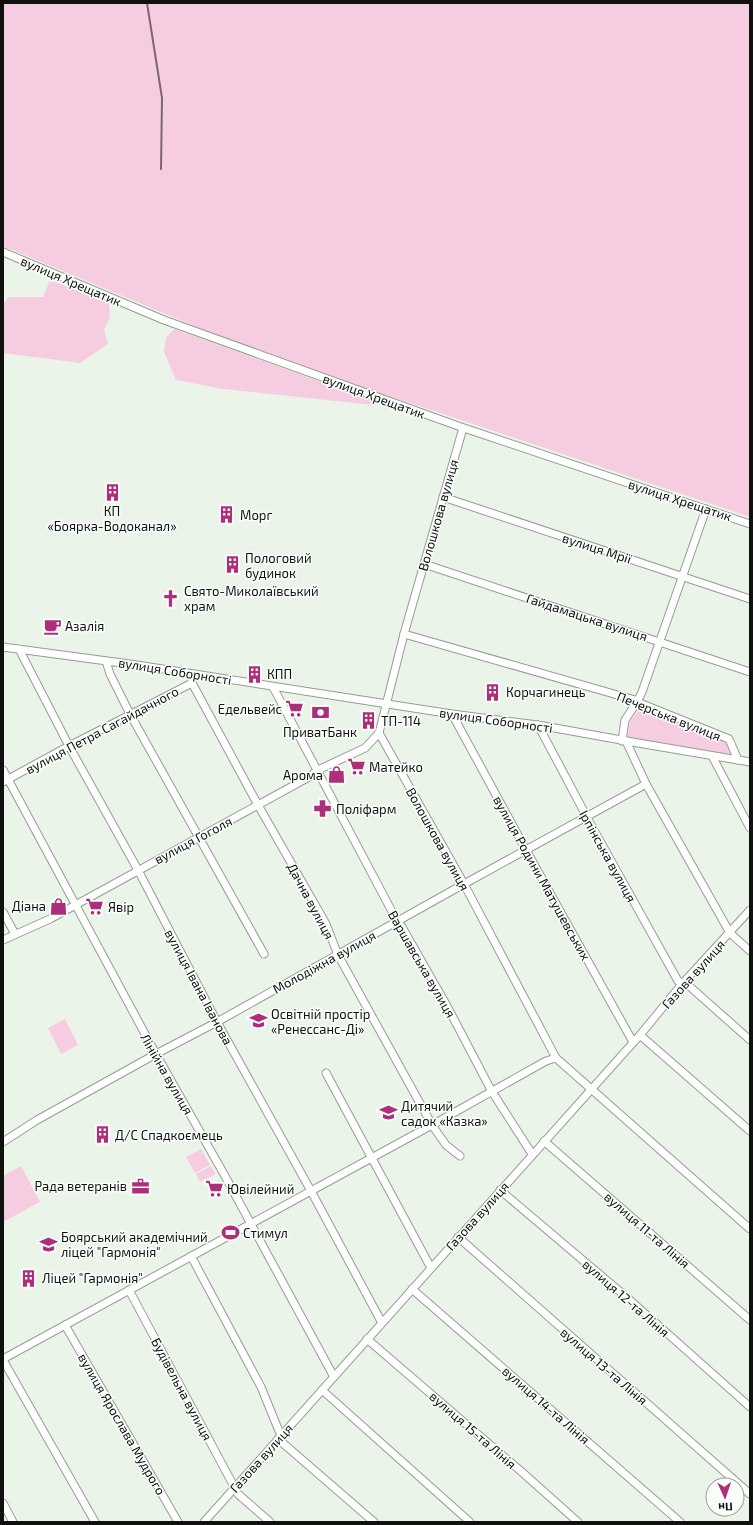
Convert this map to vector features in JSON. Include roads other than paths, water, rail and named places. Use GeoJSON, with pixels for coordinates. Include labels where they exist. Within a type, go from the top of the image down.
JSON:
{"type":"FeatureCollection","features":[{"type":"Feature","properties":{"kind":"street","name":"вулиця Хрещатик"},"geometry":{"type":"LineString","coordinates":[[3,252],[164,320],[463,428],[750,524]]}},
{"type":"Feature","properties":{"kind":"street","name":"Волошкова вулиця"},"geometry":{"type":"LineString","coordinates":[[463,428],[404,634],[378,733],[464,884],[556,1058],[750,1229]]}},
{"type":"Feature","properties":{"kind":"street","name":"вулиця Мрії"},"geometry":{"type":"LineString","coordinates":[[443,497],[750,599]]}},
{"type":"Feature","properties":{"kind":"street"},"geometry":{"type":"LineString","coordinates":[[706,509],[637,702],[625,720],[624,741],[646,784],[730,933],[750,951]]}},
{"type":"Feature","properties":{"kind":"street","name":"Гайдамацька вулиця"},"geometry":{"type":"LineString","coordinates":[[424,564],[750,672]]}},
{"type":"Feature","properties":{"kind":"street","name":"Печерська вулиця"},"geometry":{"type":"LineString","coordinates":[[404,634],[634,700],[729,739],[738,760]]}},
{"type":"Feature","properties":{"kind":"street","name":"вулиця Соборності"},"geometry":{"type":"LineString","coordinates":[[3,647],[106,661],[452,714],[538,725],[750,762]]}},
{"type":"Feature","properties":{"kind":"street","name":"вулиця Івана Іванова"},"geometry":{"type":"LineString","coordinates":[[19,649],[69,746],[138,870],[217,1022],[382,1323]]}},
{"type":"Feature","properties":{"kind":"street"},"geometry":{"type":"LineString","coordinates":[[106,661],[110,674],[130,714],[264,954]]}},
{"type":"Feature","properties":{"kind":"street","name":"вулиця Петра Сагайдачного"},"geometry":{"type":"LineString","coordinates":[[5,780],[192,683],[193,674]]}},
{"type":"Feature","properties":{"kind":"street","name":"Дачна вулиця"},"geometry":{"type":"LineString","coordinates":[[192,683],[258,805],[326,924],[338,955],[432,1125],[446,1145],[460,1156]]}},
{"type":"Feature","properties":{"kind":"street","name":"Варшавська вулиця"},"geometry":{"type":"LineString","coordinates":[[273,687],[397,921],[447,1006],[491,1090],[532,1154]]}},
{"type":"Feature","properties":{"kind":"street","name":"вулиця Родини Матушевських"},"geometry":{"type":"LineString","coordinates":[[452,714],[633,1042]]}},
{"type":"Feature","properties":{"kind":"street","name":"Ірпінська вулиця"},"geometry":{"type":"LineString","coordinates":[[538,725],[678,981],[682,984]]}},
{"type":"Feature","properties":{"kind":"street","name":"вулиця Гоголя"},"geometry":{"type":"LineString","coordinates":[[3,940],[50,919],[309,777],[318,770],[365,748],[378,733]]}},
{"type":"Feature","properties":{"kind":"street"},"geometry":{"type":"LineString","coordinates":[[712,756],[750,828]]}},
{"type":"Feature","properties":{"kind":"street","name":"Лінійна вулиця"},"geometry":{"type":"LineString","coordinates":[[3,770],[5,780],[75,904],[156,1054],[252,1223],[334,1377]]}},
{"type":"Feature","properties":{"kind":"street","name":"Молодіжна вулиця"},"geometry":{"type":"LineString","coordinates":[[4,1138],[217,1022],[646,784]]}},
{"type":"Feature","properties":{"kind":"street","name":"Газова вулиця"},"geometry":{"type":"LineString","coordinates":[[204,1522],[590,1089],[640,1035],[682,984],[750,910]]}},
{"type":"Feature","properties":{"kind":"street"},"geometry":{"type":"LineString","coordinates":[[3,912],[15,934]]}},
{"type":"Feature","properties":{"kind":"street"},"geometry":{"type":"LineString","coordinates":[[682,984],[688,985],[750,1040]]}},
{"type":"Feature","properties":{"kind":"street"},"geometry":{"type":"LineString","coordinates":[[640,1035],[750,1131]]}},
{"type":"Feature","properties":{"kind":"street"},"geometry":{"type":"LineString","coordinates":[[95,1522],[3,1359],[432,1125],[546,1060],[556,1058]]}},
{"type":"Feature","properties":{"kind":"street"},"geometry":{"type":"LineString","coordinates":[[326,1073],[431,1268]]}},
{"type":"Feature","properties":{"kind":"street","name":"вулиця 11-та Лінія"},"geometry":{"type":"LineString","coordinates":[[544,1141],[750,1320]]}},
{"type":"Feature","properties":{"kind":"street","name":"вулиця 12-та Лінія"},"geometry":{"type":"LineString","coordinates":[[500,1190],[631,1301],[750,1407]]}},
{"type":"Feature","properties":{"kind":"street","name":"вулиця 13-та Лінія"},"geometry":{"type":"LineString","coordinates":[[458,1238],[750,1494]]}},
{"type":"Feature","properties":{"kind":"street"},"geometry":{"type":"LineString","coordinates":[[191,1256],[260,1387],[280,1437],[374,1522]]}},
{"type":"Feature","properties":{"kind":"street","name":"вулиця 14-та Лінія"},"geometry":{"type":"LineString","coordinates":[[412,1289],[680,1522]]}},
{"type":"Feature","properties":{"kind":"street","name":"Будівельна вулиця"},"geometry":{"type":"LineString","coordinates":[[129,1290],[234,1488],[238,1494],[270,1522]]}},
{"type":"Feature","properties":{"kind":"street","name":"вулиця Ярослава Мудрого"},"geometry":{"type":"LineString","coordinates":[[65,1325],[178,1522]]}},
{"type":"Feature","properties":{"kind":"street","name":"вулиця 15-та Лінія"},"geometry":{"type":"LineString","coordinates":[[367,1339],[578,1522]]}},
{"type":"Feature","properties":{"kind":"street"},"geometry":{"type":"LineString","coordinates":[[322,1390],[470,1522]]}},
{"type":"Feature","properties":{"kind":"street"},"geometry":{"type":"LineString","coordinates":[[3,1503],[13,1522]]}},
{"type":"Feature","properties":{"kind":"waterway"},"geometry":{"type":"LineString","coordinates":[[147,3],[162,98],[161,169]]}},
{"type":"Feature","properties":{"kind":"place","name":"КП «Боярка-Водоканал»"},"geometry":{"type":"Point","coordinates":[112,492]}},
{"type":"Feature","properties":{"kind":"place","name":"Морг"},"geometry":{"type":"Point","coordinates":[227,515]}},
{"type":"Feature","properties":{"kind":"place","name":"Пологовий будинок"},"geometry":{"type":"Point","coordinates":[232,565]}},
{"type":"Feature","properties":{"kind":"place","name":"Свято-Миколаївський храм"},"geometry":{"type":"Point","coordinates":[171,598]}},
{"type":"Feature","properties":{"kind":"place","name":"Азалія"},"geometry":{"type":"Point","coordinates":[52,626]}},
{"type":"Feature","properties":{"kind":"place","name":"КПП"},"geometry":{"type":"Point","coordinates":[254,674]}},
{"type":"Feature","properties":{"kind":"place","name":"Корчагинець"},"geometry":{"type":"Point","coordinates":[493,692]}},
{"type":"Feature","properties":{"kind":"place","name":"Едельвейс"},"geometry":{"type":"Point","coordinates":[295,709]}},
{"type":"Feature","properties":{"kind":"place","name":"ПриватБанк"},"geometry":{"type":"Point","coordinates":[320,713]}},
{"type":"Feature","properties":{"kind":"place","name":"ТП-114"},"geometry":{"type":"Point","coordinates":[368,721]}},
{"type":"Feature","properties":{"kind":"place","name":"Матейко"},"geometry":{"type":"Point","coordinates":[356,767]}},
{"type":"Feature","properties":{"kind":"place","name":"Арома"},"geometry":{"type":"Point","coordinates":[336,775]}},
{"type":"Feature","properties":{"kind":"place","name":"Поліфарм"},"geometry":{"type":"Point","coordinates":[323,809]}},
{"type":"Feature","properties":{"kind":"place","name":"Діана"},"geometry":{"type":"Point","coordinates":[59,906]}},
{"type":"Feature","properties":{"kind":"place","name":"Явір"},"geometry":{"type":"Point","coordinates":[95,907]}},
{"type":"Feature","properties":{"kind":"place","name":"Освітній простір «Ренессанс-Ді»"},"geometry":{"type":"Point","coordinates":[258,1021]}},
{"type":"Feature","properties":{"kind":"place","name":"Дитячий садок «Казка»"},"geometry":{"type":"Point","coordinates":[388,1113]}},
{"type":"Feature","properties":{"kind":"place","name":"Д/С Спадкоємець"},"geometry":{"type":"Point","coordinates":[102,1135]}},
{"type":"Feature","properties":{"kind":"place","name":"Рада ветеранів"},"geometry":{"type":"Point","coordinates":[140,1186]}},
{"type":"Feature","properties":{"kind":"place","name":"Ювілейний"},"geometry":{"type":"Point","coordinates":[214,1189]}},
{"type":"Feature","properties":{"kind":"place","name":"Стимул"},"geometry":{"type":"Point","coordinates":[230,1233]}},
{"type":"Feature","properties":{"kind":"place","name":"Боярський академічний ліцей \"Гармонія\""},"geometry":{"type":"Point","coordinates":[48,1244]}},
{"type":"Feature","properties":{"kind":"place","name":"Ліцей \"Гармонія\""},"geometry":{"type":"Point","coordinates":[29,1278]}}]}
